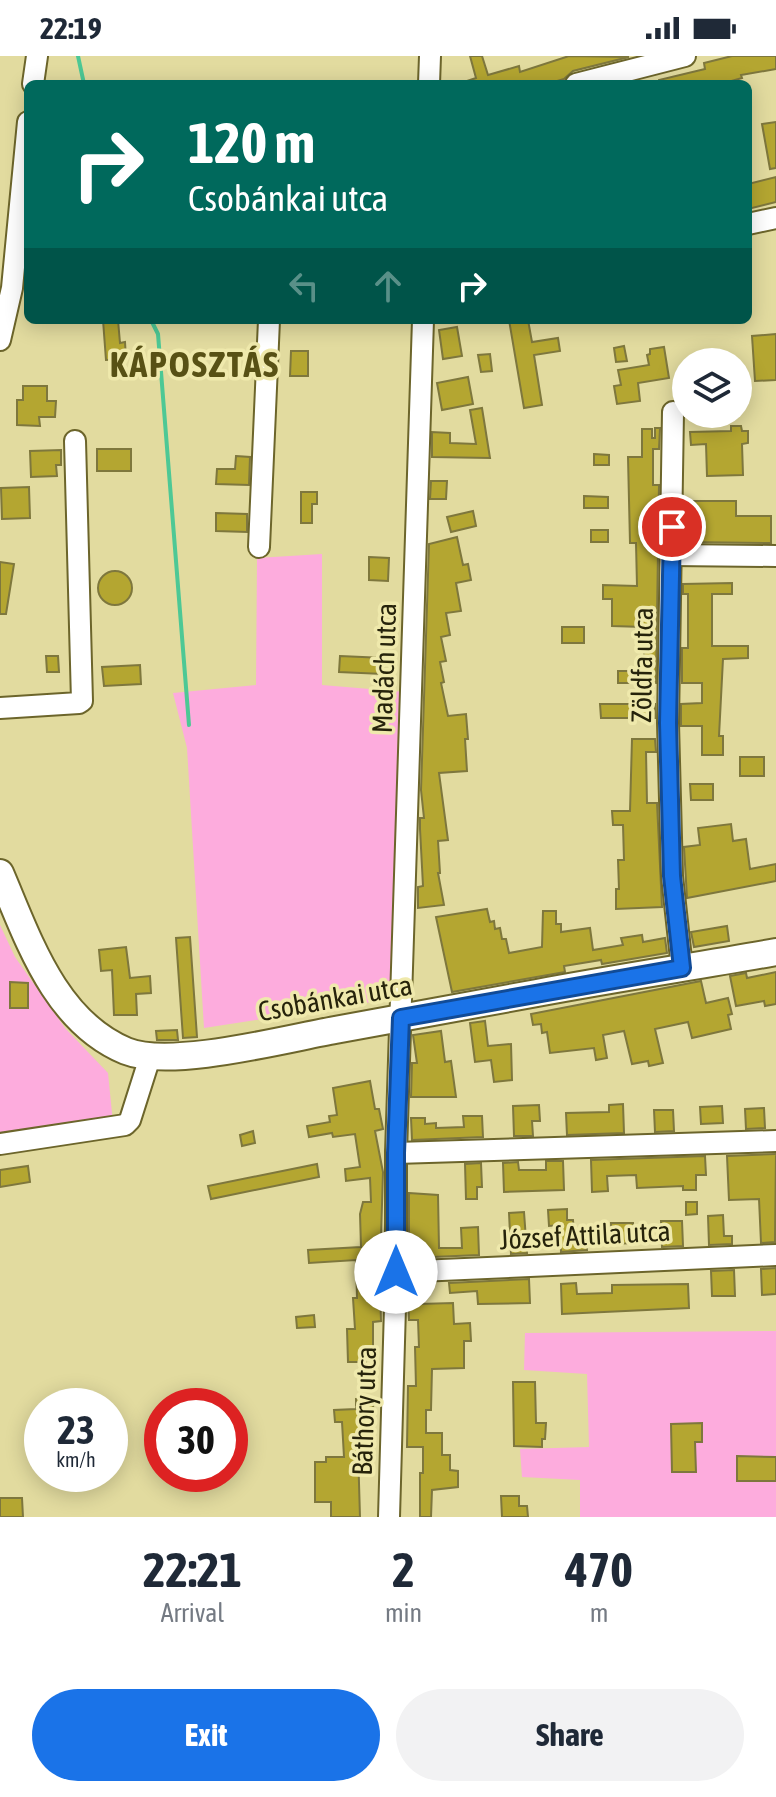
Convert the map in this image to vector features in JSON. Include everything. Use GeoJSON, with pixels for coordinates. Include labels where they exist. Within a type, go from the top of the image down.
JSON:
{"type":"FeatureCollection","features":[{"type":"Feature","properties":{"kind":"main road","name":"Csobánkai utca"},"geometry":{"type":"LineString","coordinates":[[0,873],[47,977],[69,1007],[106,1040],[127,1051],[150,1057],[181,1057],[211,1052],[776,952]]}},
{"type":"Feature","properties":{"kind":"street"},"geometry":{"type":"LineString","coordinates":[[34,80],[37,56]]}},
{"type":"Feature","properties":{"kind":"street"},"geometry":{"type":"LineString","coordinates":[[429,80],[430,56]]}},
{"type":"Feature","properties":{"kind":"street"},"geometry":{"type":"LineString","coordinates":[[592,80],[685,56]]}},
{"type":"Feature","properties":{"kind":"street"},"geometry":{"type":"LineString","coordinates":[[0,340],[20,288],[24,195]]}},
{"type":"Feature","properties":{"kind":"street"},"geometry":{"type":"LineString","coordinates":[[752,223],[776,218]]}},
{"type":"Feature","properties":{"kind":"street"},"geometry":{"type":"LineString","coordinates":[[259,547],[269,324]]}},
{"type":"Feature","properties":{"kind":"street","name":"Madách utca"},"geometry":{"type":"LineString","coordinates":[[401,1018],[423,324]]}},
{"type":"Feature","properties":{"kind":"street","name":"Zöldfa utca"},"geometry":{"type":"LineString","coordinates":[[673,428],[668,723],[672,876],[682,968]]}},
{"type":"Feature","properties":{"kind":"street"},"geometry":{"type":"LineString","coordinates":[[0,708],[82,701],[75,441]]}},
{"type":"Feature","properties":{"kind":"street"},"geometry":{"type":"LineString","coordinates":[[672,555],[776,556]]}},
{"type":"Feature","properties":{"kind":"street","name":"Báthory utca"},"geometry":{"type":"LineString","coordinates":[[389,1517],[401,1018]]}},
{"type":"Feature","properties":{"kind":"street"},"geometry":{"type":"LineString","coordinates":[[0,1144],[125,1125],[130,1120],[150,1057]]}},
{"type":"Feature","properties":{"kind":"street"},"geometry":{"type":"LineString","coordinates":[[396,1153],[776,1141]]}},
{"type":"Feature","properties":{"kind":"street","name":"József Attila utca"},"geometry":{"type":"LineString","coordinates":[[396,1272],[776,1255]]}},
{"type":"Feature","properties":{"kind":"shaded area"},"geometry":{"type":"Polygon","coordinates":[[[322,554],[322,685],[406,692],[397,998],[204,1028],[187,748],[173,693],[256,685],[257,558],[322,554]]]}},
{"type":"Feature","properties":{"kind":"shaded area"},"geometry":{"type":"Polygon","coordinates":[[[0,925],[15,957],[65,1028],[108,1073],[113,1123],[0,1141],[0,925]]]}},
{"type":"Feature","properties":{"kind":"shaded area"},"geometry":{"type":"Polygon","coordinates":[[[776,1331],[776,1517],[580,1517],[580,1480],[522,1477],[520,1449],[589,1447],[587,1374],[524,1370],[525,1333],[776,1331]]]}},
{"type":"Feature","properties":{"kind":"building"},"geometry":{"type":"Polygon","coordinates":[[[470,56],[482,56],[488,75],[519,66],[520,72],[569,56],[629,57],[573,71],[561,80],[470,80],[476,78],[470,56]]]}},
{"type":"Feature","properties":{"kind":"building"},"geometry":{"type":"Polygon","coordinates":[[[732,56],[776,56],[776,69],[741,75],[742,78],[735,80],[659,80],[705,69],[704,63],[732,56]]]}},
{"type":"Feature","properties":{"kind":"building"},"geometry":{"type":"Polygon","coordinates":[[[776,122],[776,168],[770,169],[762,124],[776,122]]]}},
{"type":"Feature","properties":{"kind":"building"},"geometry":{"type":"Polygon","coordinates":[[[776,177],[776,202],[752,208],[752,183],[776,177]]]}},
{"type":"Feature","properties":{"kind":"building"},"geometry":{"type":"Polygon","coordinates":[[[103,324],[118,324],[120,343],[125,342],[126,359],[106,360],[103,324]]]}},
{"type":"Feature","properties":{"kind":"building"},"geometry":{"type":"Polygon","coordinates":[[[510,324],[529,324],[532,342],[558,338],[560,351],[534,355],[542,405],[524,408],[510,324]]]}},
{"type":"Feature","properties":{"kind":"building"},"geometry":{"type":"Polygon","coordinates":[[[457,327],[462,356],[443,359],[439,330],[457,327]]]}},
{"type":"Feature","properties":{"kind":"building"},"geometry":{"type":"Polygon","coordinates":[[[776,334],[776,380],[755,381],[752,336],[776,334]]]}},
{"type":"Feature","properties":{"kind":"building"},"geometry":{"type":"Polygon","coordinates":[[[624,346],[627,361],[616,362],[614,348],[624,346]]]}},
{"type":"Feature","properties":{"kind":"building"},"geometry":{"type":"Polygon","coordinates":[[[664,347],[669,378],[638,383],[640,401],[617,404],[614,386],[621,385],[618,370],[649,365],[647,355],[650,349],[664,347]]]}},
{"type":"Feature","properties":{"kind":"building"},"geometry":{"type":"Polygon","coordinates":[[[291,351],[308,351],[308,376],[290,376],[291,351]]]}},
{"type":"Feature","properties":{"kind":"building"},"geometry":{"type":"Polygon","coordinates":[[[490,354],[492,371],[481,372],[478,355],[490,354]]]}},
{"type":"Feature","properties":{"kind":"building"},"geometry":{"type":"Polygon","coordinates":[[[468,377],[473,404],[442,410],[437,383],[468,377]]]}},
{"type":"Feature","properties":{"kind":"building"},"geometry":{"type":"Polygon","coordinates":[[[23,386],[47,386],[47,401],[56,401],[55,417],[39,417],[40,426],[17,425],[17,400],[23,400],[23,386]]]}},
{"type":"Feature","properties":{"kind":"building"},"geometry":{"type":"Polygon","coordinates":[[[482,408],[490,458],[432,457],[432,432],[450,433],[450,443],[476,444],[470,410],[482,408]]]}},
{"type":"Feature","properties":{"kind":"building"},"geometry":{"type":"Polygon","coordinates":[[[655,428],[660,428],[659,449],[653,449],[653,485],[659,485],[656,683],[618,683],[618,671],[644,671],[644,627],[612,626],[612,599],[603,599],[603,585],[637,586],[636,543],[630,543],[628,457],[642,457],[642,429],[652,429],[652,438],[655,438],[655,428]]]}},
{"type":"Feature","properties":{"kind":"building"},"geometry":{"type":"Polygon","coordinates":[[[731,428],[741,428],[742,431],[748,431],[748,443],[742,444],[743,475],[707,476],[706,444],[691,445],[690,432],[731,431],[731,428]]]}},
{"type":"Feature","properties":{"kind":"building"},"geometry":{"type":"Polygon","coordinates":[[[97,449],[131,449],[131,471],[97,471],[97,449]]]}},
{"type":"Feature","properties":{"kind":"building"},"geometry":{"type":"Polygon","coordinates":[[[61,450],[61,465],[56,465],[57,476],[31,477],[30,451],[61,450]]]}},
{"type":"Feature","properties":{"kind":"building"},"geometry":{"type":"Polygon","coordinates":[[[594,454],[609,455],[609,465],[594,465],[594,454]]]}},
{"type":"Feature","properties":{"kind":"building"},"geometry":{"type":"Polygon","coordinates":[[[236,456],[250,457],[249,485],[216,484],[217,469],[235,469],[236,456]]]}},
{"type":"Feature","properties":{"kind":"building"},"geometry":{"type":"Polygon","coordinates":[[[431,481],[447,481],[446,499],[430,499],[431,481]]]}},
{"type":"Feature","properties":{"kind":"building"},"geometry":{"type":"Polygon","coordinates":[[[29,487],[30,518],[2,519],[1,488],[29,487]]]}},
{"type":"Feature","properties":{"kind":"building"},"geometry":{"type":"Polygon","coordinates":[[[301,492],[317,492],[317,504],[312,504],[312,523],[301,523],[301,492]]]}},
{"type":"Feature","properties":{"kind":"building"},"geometry":{"type":"Polygon","coordinates":[[[584,496],[608,497],[608,508],[584,508],[584,496]]]}},
{"type":"Feature","properties":{"kind":"building"},"geometry":{"type":"Polygon","coordinates":[[[686,501],[736,501],[736,516],[771,516],[771,543],[686,542],[686,501]]]}},
{"type":"Feature","properties":{"kind":"building"},"geometry":{"type":"Polygon","coordinates":[[[473,511],[476,526],[451,532],[447,517],[473,511]]]}},
{"type":"Feature","properties":{"kind":"building"},"geometry":{"type":"Polygon","coordinates":[[[216,513],[247,514],[247,532],[216,531],[216,513]]]}},
{"type":"Feature","properties":{"kind":"building"},"geometry":{"type":"Polygon","coordinates":[[[591,530],[608,530],[608,542],[591,542],[591,530]]]}},
{"type":"Feature","properties":{"kind":"building"},"geometry":{"type":"Polygon","coordinates":[[[457,537],[463,565],[468,564],[471,580],[456,583],[461,611],[446,613],[450,635],[441,637],[446,661],[440,662],[448,716],[466,714],[467,771],[439,773],[448,840],[438,841],[438,873],[444,905],[418,908],[418,887],[423,886],[420,818],[424,818],[421,790],[429,544],[457,537]]]}},
{"type":"Feature","properties":{"kind":"building"},"geometry":{"type":"Polygon","coordinates":[[[369,557],[389,558],[388,581],[369,580],[369,557]]]}},
{"type":"Feature","properties":{"kind":"building"},"geometry":{"type":"Polygon","coordinates":[[[0,562],[14,564],[6,614],[0,614],[0,562]]]}},
{"type":"Feature","properties":{"kind":"building"},"geometry":{"type":"Polygon","coordinates":[[[115,571],[127,576],[132,588],[127,600],[115,605],[103,600],[98,588],[103,576],[115,571]]]}},
{"type":"Feature","properties":{"kind":"building"},"geometry":{"type":"Polygon","coordinates":[[[732,583],[732,594],[712,594],[712,646],[748,646],[748,658],[723,659],[719,736],[723,736],[723,755],[702,755],[702,726],[681,726],[681,704],[702,703],[702,683],[682,683],[682,648],[688,648],[688,594],[683,594],[683,584],[732,583]]]}},
{"type":"Feature","properties":{"kind":"building"},"geometry":{"type":"Polygon","coordinates":[[[562,627],[584,627],[584,643],[562,643],[562,627]]]}},
{"type":"Feature","properties":{"kind":"building"},"geometry":{"type":"Polygon","coordinates":[[[46,656],[58,656],[59,672],[47,672],[46,656]]]}},
{"type":"Feature","properties":{"kind":"building"},"geometry":{"type":"Polygon","coordinates":[[[340,656],[384,658],[383,674],[339,672],[340,656]]]}},
{"type":"Feature","properties":{"kind":"building"},"geometry":{"type":"Polygon","coordinates":[[[140,665],[141,684],[104,686],[102,667],[140,665]]]}},
{"type":"Feature","properties":{"kind":"building"},"geometry":{"type":"Polygon","coordinates":[[[600,704],[655,704],[655,718],[601,718],[600,704]]]}},
{"type":"Feature","properties":{"kind":"building"},"geometry":{"type":"Polygon","coordinates":[[[632,739],[655,739],[656,752],[646,752],[647,803],[657,803],[662,907],[616,909],[618,860],[624,860],[623,825],[613,825],[612,811],[630,811],[632,739]]]}},
{"type":"Feature","properties":{"kind":"building"},"geometry":{"type":"Polygon","coordinates":[[[740,757],[764,757],[764,776],[740,776],[740,757]]]}},
{"type":"Feature","properties":{"kind":"building"},"geometry":{"type":"Polygon","coordinates":[[[690,784],[713,784],[713,800],[691,800],[690,784]]]}},
{"type":"Feature","properties":{"kind":"building"},"geometry":{"type":"Polygon","coordinates":[[[731,824],[733,841],[746,839],[750,869],[776,864],[776,881],[687,898],[684,847],[700,845],[698,828],[731,824]]]}},
{"type":"Feature","properties":{"kind":"building"},"geometry":{"type":"Polygon","coordinates":[[[487,909],[490,922],[494,921],[495,929],[500,928],[502,939],[506,939],[509,953],[542,947],[543,911],[556,911],[556,924],[561,924],[561,932],[590,928],[593,950],[623,945],[621,938],[642,935],[643,942],[665,938],[667,953],[602,964],[601,960],[564,966],[565,972],[452,992],[436,917],[487,909]]]}},
{"type":"Feature","properties":{"kind":"building"},"geometry":{"type":"Polygon","coordinates":[[[727,926],[729,941],[694,947],[691,932],[727,926]]]}},
{"type":"Feature","properties":{"kind":"building"},"geometry":{"type":"Polygon","coordinates":[[[190,937],[197,1037],[183,1038],[176,938],[190,937]]]}},
{"type":"Feature","properties":{"kind":"building"},"geometry":{"type":"Polygon","coordinates":[[[126,947],[130,978],[150,976],[151,993],[136,994],[137,1015],[114,1015],[112,970],[101,971],[99,950],[126,947]]]}},
{"type":"Feature","properties":{"kind":"building"},"geometry":{"type":"Polygon","coordinates":[[[776,972],[776,1004],[765,1006],[764,1001],[736,1006],[730,976],[746,973],[747,978],[776,972]]]}},
{"type":"Feature","properties":{"kind":"building"},"geometry":{"type":"Polygon","coordinates":[[[701,981],[706,1003],[728,998],[732,1014],[728,1015],[731,1029],[692,1038],[688,1022],[655,1029],[663,1063],[649,1066],[648,1061],[632,1064],[624,1031],[603,1035],[607,1058],[596,1060],[594,1048],[550,1053],[547,1032],[542,1033],[541,1024],[533,1025],[531,1014],[701,981]]]}},
{"type":"Feature","properties":{"kind":"building"},"geometry":{"type":"Polygon","coordinates":[[[10,982],[28,983],[28,1008],[10,1008],[10,982]]]}},
{"type":"Feature","properties":{"kind":"building"},"geometry":{"type":"Polygon","coordinates":[[[485,1021],[488,1046],[511,1044],[512,1080],[494,1082],[491,1060],[475,1062],[470,1023],[485,1021]]]}},
{"type":"Feature","properties":{"kind":"building"},"geometry":{"type":"Polygon","coordinates":[[[177,1030],[178,1040],[157,1040],[156,1031],[177,1030]]]}},
{"type":"Feature","properties":{"kind":"building"},"geometry":{"type":"Polygon","coordinates":[[[441,1031],[445,1062],[451,1061],[456,1097],[411,1097],[412,1063],[417,1063],[413,1035],[441,1031]]]}},
{"type":"Feature","properties":{"kind":"building"},"geometry":{"type":"Polygon","coordinates":[[[370,1081],[375,1109],[379,1109],[383,1129],[375,1131],[383,1172],[383,1258],[379,1258],[381,1321],[373,1322],[373,1350],[366,1350],[366,1362],[348,1362],[347,1329],[355,1329],[353,1298],[357,1298],[356,1260],[309,1263],[308,1250],[361,1247],[360,1214],[363,1202],[371,1202],[370,1178],[346,1181],[345,1169],[360,1167],[355,1134],[333,1137],[332,1133],[309,1137],[307,1126],[330,1122],[329,1116],[337,1115],[333,1088],[370,1081]]]}},
{"type":"Feature","properties":{"kind":"building"},"geometry":{"type":"Polygon","coordinates":[[[623,1104],[624,1133],[567,1135],[566,1113],[609,1112],[609,1105],[623,1104]]]}},
{"type":"Feature","properties":{"kind":"building"},"geometry":{"type":"Polygon","coordinates":[[[539,1105],[540,1121],[532,1121],[533,1136],[514,1136],[513,1106],[539,1105]]]}},
{"type":"Feature","properties":{"kind":"building"},"geometry":{"type":"Polygon","coordinates":[[[722,1106],[723,1123],[701,1124],[700,1107],[722,1106]]]}},
{"type":"Feature","properties":{"kind":"building"},"geometry":{"type":"Polygon","coordinates":[[[764,1108],[765,1128],[746,1129],[745,1109],[764,1108]]]}},
{"type":"Feature","properties":{"kind":"building"},"geometry":{"type":"Polygon","coordinates":[[[654,1110],[673,1110],[674,1131],[655,1132],[654,1110]]]}},
{"type":"Feature","properties":{"kind":"building"},"geometry":{"type":"Polygon","coordinates":[[[463,1116],[482,1116],[483,1137],[412,1140],[411,1118],[425,1118],[425,1124],[436,1123],[436,1128],[464,1127],[463,1116]]]}},
{"type":"Feature","properties":{"kind":"building"},"geometry":{"type":"Polygon","coordinates":[[[253,1131],[255,1143],[242,1146],[240,1135],[253,1131]]]}},
{"type":"Feature","properties":{"kind":"building"},"geometry":{"type":"Polygon","coordinates":[[[776,1154],[775,1242],[761,1243],[759,1199],[729,1200],[727,1156],[776,1154]]]}},
{"type":"Feature","properties":{"kind":"building"},"geometry":{"type":"Polygon","coordinates":[[[705,1156],[706,1175],[696,1175],[696,1190],[683,1190],[683,1186],[637,1188],[636,1175],[607,1176],[608,1191],[592,1192],[591,1160],[705,1156]]]}},
{"type":"Feature","properties":{"kind":"building"},"geometry":{"type":"Polygon","coordinates":[[[546,1161],[563,1161],[564,1190],[504,1192],[503,1163],[518,1162],[519,1170],[546,1170],[546,1161]]]}},
{"type":"Feature","properties":{"kind":"building"},"geometry":{"type":"Polygon","coordinates":[[[481,1163],[482,1187],[477,1187],[477,1199],[466,1199],[465,1164],[481,1163]]]}},
{"type":"Feature","properties":{"kind":"building"},"geometry":{"type":"Polygon","coordinates":[[[317,1164],[319,1177],[211,1199],[208,1186],[317,1164]]]}},
{"type":"Feature","properties":{"kind":"building"},"geometry":{"type":"Polygon","coordinates":[[[28,1166],[30,1182],[0,1187],[0,1170],[28,1166]]]}},
{"type":"Feature","properties":{"kind":"building"},"geometry":{"type":"Polygon","coordinates":[[[409,1193],[438,1195],[439,1248],[462,1248],[461,1228],[478,1227],[479,1255],[409,1258],[409,1193]]]}},
{"type":"Feature","properties":{"kind":"building"},"geometry":{"type":"Polygon","coordinates":[[[686,1202],[697,1202],[697,1214],[686,1215],[686,1202]]]}},
{"type":"Feature","properties":{"kind":"building"},"geometry":{"type":"Polygon","coordinates":[[[567,1209],[567,1220],[573,1220],[574,1235],[586,1235],[587,1250],[561,1252],[560,1225],[549,1226],[548,1210],[567,1209]]]}},
{"type":"Feature","properties":{"kind":"building"},"geometry":{"type":"Polygon","coordinates":[[[524,1212],[527,1253],[511,1254],[509,1213],[524,1212]]]}},
{"type":"Feature","properties":{"kind":"building"},"geometry":{"type":"Polygon","coordinates":[[[723,1215],[724,1236],[732,1236],[732,1244],[709,1245],[708,1216],[723,1215]]]}},
{"type":"Feature","properties":{"kind":"building"},"geometry":{"type":"Polygon","coordinates":[[[661,1221],[682,1221],[683,1246],[662,1247],[661,1221]]]}},
{"type":"Feature","properties":{"kind":"building"},"geometry":{"type":"Polygon","coordinates":[[[611,1223],[633,1223],[634,1243],[612,1244],[611,1223]]]}},
{"type":"Feature","properties":{"kind":"building"},"geometry":{"type":"Polygon","coordinates":[[[776,1268],[776,1294],[762,1295],[761,1269],[776,1268]]]}},
{"type":"Feature","properties":{"kind":"building"},"geometry":{"type":"Polygon","coordinates":[[[734,1270],[735,1296],[712,1296],[711,1271],[734,1270]]]}},
{"type":"Feature","properties":{"kind":"building"},"geometry":{"type":"Polygon","coordinates":[[[529,1279],[530,1303],[478,1304],[477,1291],[450,1293],[449,1283],[529,1279]]]}},
{"type":"Feature","properties":{"kind":"building"},"geometry":{"type":"Polygon","coordinates":[[[576,1283],[577,1294],[612,1293],[612,1285],[688,1284],[689,1308],[562,1314],[561,1284],[576,1283]]]}},
{"type":"Feature","properties":{"kind":"building"},"geometry":{"type":"Polygon","coordinates":[[[408,1298],[419,1298],[419,1304],[453,1303],[454,1324],[470,1323],[471,1341],[464,1341],[464,1368],[432,1369],[431,1410],[426,1410],[426,1433],[442,1433],[442,1455],[450,1455],[450,1470],[458,1471],[458,1487],[432,1490],[431,1517],[420,1517],[423,1447],[407,1447],[408,1386],[416,1386],[415,1347],[419,1347],[418,1320],[409,1320],[408,1298]]]}},
{"type":"Feature","properties":{"kind":"building"},"geometry":{"type":"Polygon","coordinates":[[[314,1315],[315,1327],[297,1328],[296,1317],[314,1315]]]}},
{"type":"Feature","properties":{"kind":"building"},"geometry":{"type":"Polygon","coordinates":[[[513,1382],[535,1382],[536,1423],[546,1423],[542,1447],[514,1446],[513,1382]]]}},
{"type":"Feature","properties":{"kind":"building"},"geometry":{"type":"Polygon","coordinates":[[[373,1398],[374,1448],[358,1449],[360,1517],[331,1517],[331,1502],[315,1502],[315,1462],[326,1462],[326,1457],[344,1457],[342,1422],[335,1422],[334,1410],[356,1409],[356,1399],[373,1398]]]}},
{"type":"Feature","properties":{"kind":"building"},"geometry":{"type":"Polygon","coordinates":[[[702,1423],[702,1442],[695,1442],[696,1472],[672,1472],[671,1424],[702,1423]]]}},
{"type":"Feature","properties":{"kind":"building"},"geometry":{"type":"Polygon","coordinates":[[[737,1456],[776,1457],[776,1481],[737,1481],[737,1456]]]}},
{"type":"Feature","properties":{"kind":"building"},"geometry":{"type":"Polygon","coordinates":[[[501,1496],[519,1496],[519,1506],[527,1506],[528,1517],[502,1517],[501,1496]]]}},
{"type":"Feature","properties":{"kind":"building"},"geometry":{"type":"Polygon","coordinates":[[[0,1498],[22,1498],[23,1517],[0,1517],[0,1498]]]}},
{"type":"Feature","properties":{"kind":"waterway"},"geometry":{"type":"LineString","coordinates":[[78,56],[83,80]]}},
{"type":"Feature","properties":{"kind":"waterway"},"geometry":{"type":"LineString","coordinates":[[153,324],[158,334],[189,725]]}},
{"type":"Feature","properties":{"kind":"district","name":"KÁPOSZTÁS"},"geometry":{"type":"Point","coordinates":[195,364]}},
{"type":"Feature","properties":{"kind":"route"},"geometry":{"type":"LineString","coordinates":[[396,1272],[401,1018],[682,968],[672,876],[668,723],[672,527]]}}]}
